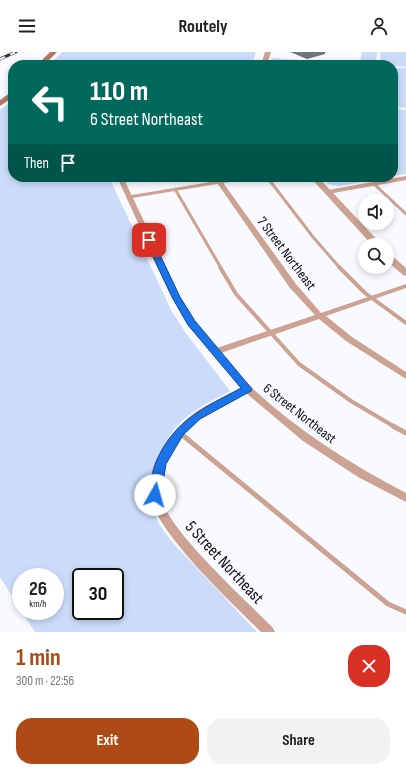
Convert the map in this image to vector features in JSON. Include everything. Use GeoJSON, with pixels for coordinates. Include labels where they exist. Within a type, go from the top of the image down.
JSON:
{"type":"FeatureCollection","features":[{"type":"Feature","properties":{"kind":"main road"},"geometry":{"type":"LineString","coordinates":[[45,60],[54,52]]}},
{"type":"Feature","properties":{"kind":"main road"},"geometry":{"type":"LineString","coordinates":[[0,104],[8,97]]}},
{"type":"Feature","properties":{"kind":"street","name":"6 Street Northeast"},"geometry":{"type":"LineString","coordinates":[[122,182],[176,297],[192,323],[247,389],[306,438],[361,474],[406,498]]}},
{"type":"Feature","properties":{"kind":"street","name":"7 Street Northeast"},"geometry":{"type":"LineString","coordinates":[[219,182],[293,286],[320,316],[349,339],[406,376]]}},
{"type":"Feature","properties":{"kind":"street"},"geometry":{"type":"LineString","coordinates":[[319,182],[371,238]]}},
{"type":"Feature","properties":{"kind":"street"},"geometry":{"type":"LineString","coordinates":[[328,192],[385,182]]}},
{"type":"Feature","properties":{"kind":"street"},"geometry":{"type":"LineString","coordinates":[[394,262],[406,273]]}},
{"type":"Feature","properties":{"kind":"street"},"geometry":{"type":"LineString","coordinates":[[215,352],[406,286]]}},
{"type":"Feature","properties":{"kind":"street","name":"5 Street Northeast"},"geometry":{"type":"LineString","coordinates":[[247,389],[197,416],[179,433],[161,463],[155,495],[162,514],[175,534],[269,632]]}},
{"type":"Feature","properties":{"kind":"lane"},"geometry":{"type":"LineString","coordinates":[[129,197],[208,182]]}},
{"type":"Feature","properties":{"kind":"lane"},"geometry":{"type":"LineString","coordinates":[[271,182],[332,260],[371,298],[406,323]]}},
{"type":"Feature","properties":{"kind":"lane"},"geometry":{"type":"LineString","coordinates":[[374,184],[406,214]]}},
{"type":"Feature","properties":{"kind":"lane"},"geometry":{"type":"LineString","coordinates":[[175,189],[236,294],[299,364],[351,401],[406,433]]}},
{"type":"Feature","properties":{"kind":"lane"},"geometry":{"type":"LineString","coordinates":[[179,433],[388,604],[406,612]]}},
{"type":"Feature","properties":{"kind":"shaded area"},"geometry":{"type":"Polygon","coordinates":[[[62,52],[256,52],[254,60],[54,60],[62,52]]]}},
{"type":"Feature","properties":{"kind":"shaded area"},"geometry":{"type":"Polygon","coordinates":[[[362,52],[378,52],[376,60],[360,60],[362,52]]]}},
{"type":"Feature","properties":{"kind":"shaded area"},"geometry":{"type":"Polygon","coordinates":[[[380,52],[406,52],[406,67],[398,66],[398,60],[381,60],[380,52]]]}},
{"type":"Feature","properties":{"kind":"shaded area"},"geometry":{"type":"Polygon","coordinates":[[[272,58],[299,60],[271,60],[272,58]]]}},
{"type":"Feature","properties":{"kind":"shaded area"},"geometry":{"type":"Polygon","coordinates":[[[398,68],[406,68],[406,108],[398,107],[398,68]]]}},
{"type":"Feature","properties":{"kind":"shaded area"},"geometry":{"type":"Polygon","coordinates":[[[8,104],[8,182],[111,182],[171,310],[185,332],[230,391],[193,412],[174,430],[161,454],[154,488],[153,505],[156,517],[163,531],[178,549],[257,632],[35,632],[27,620],[64,620],[64,568],[12,568],[12,596],[0,577],[0,110],[8,104]]]}},
{"type":"Feature","properties":{"kind":"shaded area"},"geometry":{"type":"Polygon","coordinates":[[[398,109],[406,110],[406,174],[398,175],[398,109]]]}},
{"type":"Feature","properties":{"kind":"shaded area"},"geometry":{"type":"Polygon","coordinates":[[[327,182],[362,182],[339,186],[329,184],[327,182]]]}},
{"type":"Feature","properties":{"kind":"building"},"geometry":{"type":"Polygon","coordinates":[[[290,52],[325,52],[325,54],[307,59],[290,52]]]}},
{"type":"Feature","properties":{"kind":"railway"},"geometry":{"type":"LineString","coordinates":[[0,59],[16,52]]}},
{"type":"Feature","properties":{"kind":"route"},"geometry":{"type":"LineString","coordinates":[[149,240],[176,297],[192,323],[247,389],[197,416],[179,433],[167,450],[161,463],[155,495]]}}]}
